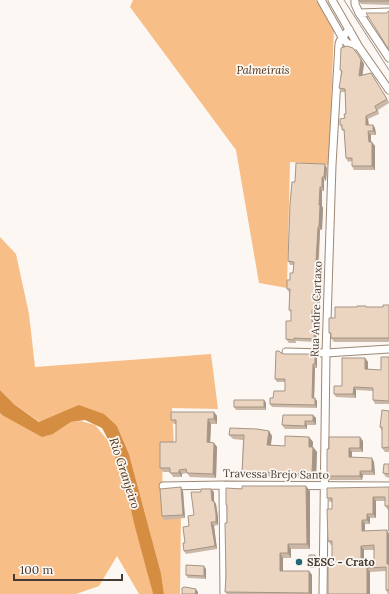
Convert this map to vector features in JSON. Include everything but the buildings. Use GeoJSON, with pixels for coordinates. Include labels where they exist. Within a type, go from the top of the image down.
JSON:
{"type":"FeatureCollection","features":[{"type":"Feature","properties":{"kind":"street"},"geometry":{"type":"LineString","coordinates":[[321,0],[342,37],[347,43],[359,47]]}},
{"type":"Feature","properties":{"kind":"street"},"geometry":{"type":"LineString","coordinates":[[332,0],[359,47],[389,90]]}},
{"type":"Feature","properties":{"kind":"street"},"geometry":{"type":"LineString","coordinates":[[355,0],[359,13],[389,58]]}},
{"type":"Feature","properties":{"kind":"street"},"geometry":{"type":"LineString","coordinates":[[359,13],[389,12]]}},
{"type":"Feature","properties":{"kind":"street"},"geometry":{"type":"LineString","coordinates":[[342,37],[349,29]]}},
{"type":"Feature","properties":{"kind":"street","name":"Rua Andre Cartaxo"},"geometry":{"type":"LineString","coordinates":[[323,594],[326,353],[332,165],[339,44],[342,37]]}},
{"type":"Feature","properties":{"kind":"street"},"geometry":{"type":"LineString","coordinates":[[286,352],[326,353],[389,349]]}},
{"type":"Feature","properties":{"kind":"street"},"geometry":{"type":"LineString","coordinates":[[222,485],[224,594]]}},
{"type":"Feature","properties":{"kind":"street","name":"Travessa Brejo Santo"},"geometry":{"type":"LineString","coordinates":[[163,486],[389,486]]}},
{"type":"Feature","properties":{"kind":"green space","name":"Palmeirais"},"geometry":{"type":"Polygon","coordinates":[[[133,0],[316,0],[334,27],[329,165],[290,162],[287,288],[259,283],[236,150],[130,7],[133,0]]]}},
{"type":"Feature","properties":{"kind":"green space"},"geometry":{"type":"Polygon","coordinates":[[[0,237],[16,254],[29,314],[35,367],[211,354],[218,409],[172,408],[174,445],[162,445],[163,515],[181,514],[180,594],[164,594],[161,573],[129,454],[117,426],[62,412],[40,422],[15,405],[0,390],[0,237]]]}},
{"type":"Feature","properties":{"kind":"green space"},"geometry":{"type":"Polygon","coordinates":[[[0,413],[53,434],[71,422],[81,421],[95,425],[110,443],[126,488],[153,594],[139,594],[117,556],[99,586],[76,594],[0,594],[0,413]]]}},
{"type":"Feature","properties":{"kind":"water","name":"Rio Granjeiro"},"geometry":{"type":"Polygon","coordinates":[[[0,390],[15,405],[39,422],[79,405],[104,414],[117,426],[129,454],[161,573],[164,594],[153,594],[126,488],[110,443],[102,428],[85,420],[71,422],[53,434],[42,437],[0,413],[0,390]]]}},
{"type":"Feature","properties":{"kind":"tram line"},"geometry":{"type":"LineString","coordinates":[[344,0],[389,70]]}},
{"type":"Feature","properties":{"kind":"place","name":"SESC - Crato"},"geometry":{"type":"Point","coordinates":[299,562]}}]}
